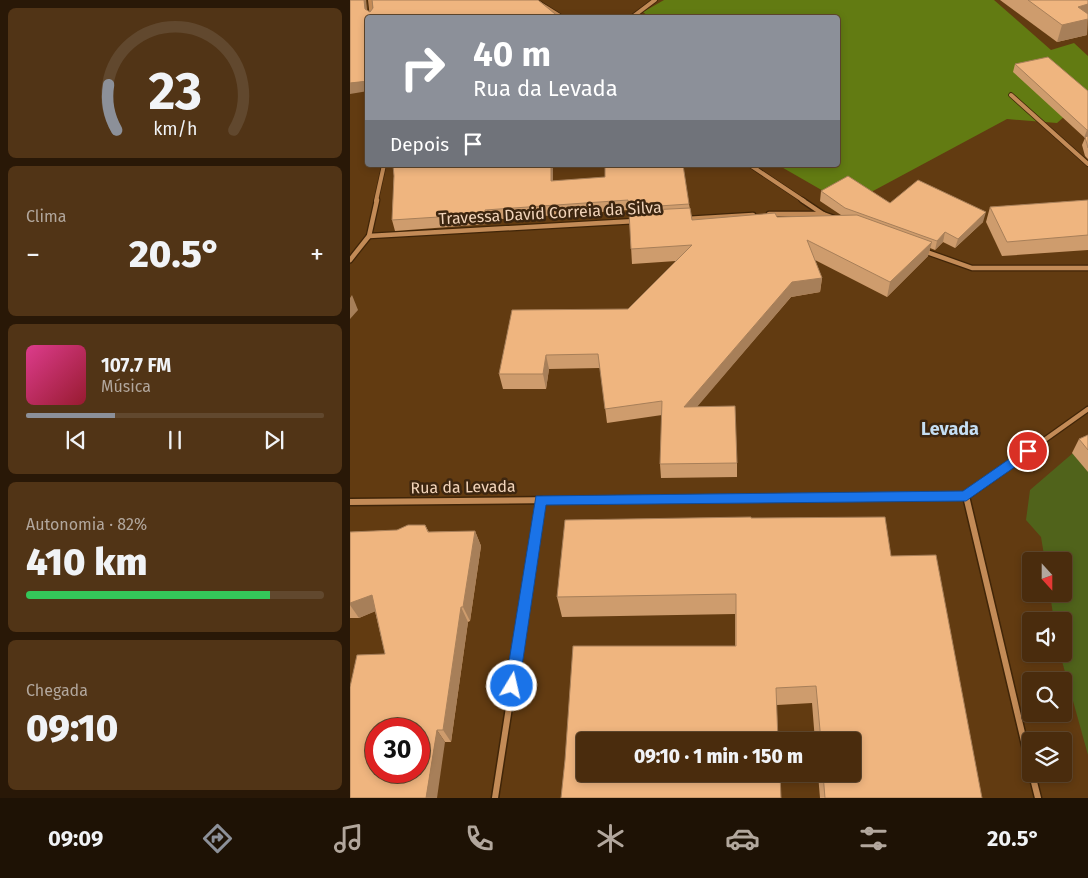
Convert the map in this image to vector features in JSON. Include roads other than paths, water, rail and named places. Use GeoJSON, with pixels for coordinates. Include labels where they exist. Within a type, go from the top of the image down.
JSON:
{"type":"FeatureCollection","features":[{"type":"Feature","properties":{"kind":"street"},"geometry":{"type":"LineString","coordinates":[[370,0],[372,15]]}},
{"type":"Feature","properties":{"kind":"street"},"geometry":{"type":"LineString","coordinates":[[534,0],[559,15]]}},
{"type":"Feature","properties":{"kind":"street"},"geometry":{"type":"LineString","coordinates":[[635,15],[655,0]]}},
{"type":"Feature","properties":{"kind":"street"},"geometry":{"type":"LineString","coordinates":[[1011,96],[1088,164]]}},
{"type":"Feature","properties":{"kind":"street"},"geometry":{"type":"LineString","coordinates":[[350,260],[368,236],[384,167]]}},
{"type":"Feature","properties":{"kind":"street"},"geometry":{"type":"LineString","coordinates":[[753,167],[823,214],[842,221]]}},
{"type":"Feature","properties":{"kind":"street"},"geometry":{"type":"LineString","coordinates":[[764,214],[823,214]]}},
{"type":"Feature","properties":{"kind":"street","name":"Travessa David Correia da Silva"},"geometry":{"type":"LineString","coordinates":[[676,219],[755,215]]}},
{"type":"Feature","properties":{"kind":"street","name":"Travessa David Correia da Silva"},"geometry":{"type":"LineString","coordinates":[[368,236],[646,221]]}},
{"type":"Feature","properties":{"kind":"street"},"geometry":{"type":"LineString","coordinates":[[916,248],[972,268],[1088,268]]}},
{"type":"Feature","properties":{"kind":"street"},"geometry":{"type":"LineString","coordinates":[[1022,732],[966,496],[1088,409]]}},
{"type":"Feature","properties":{"kind":"street","name":"Rua da Levada"},"geometry":{"type":"LineString","coordinates":[[350,502],[966,496]]}},
{"type":"Feature","properties":{"kind":"street"},"geometry":{"type":"LineString","coordinates":[[495,798],[540,500]]}},
{"type":"Feature","properties":{"kind":"street"},"geometry":{"type":"LineString","coordinates":[[1034,782],[1038,798]]}},
{"type":"Feature","properties":{"kind":"district","name":"Levada"},"geometry":{"type":"Point","coordinates":[950,429]}}]}
